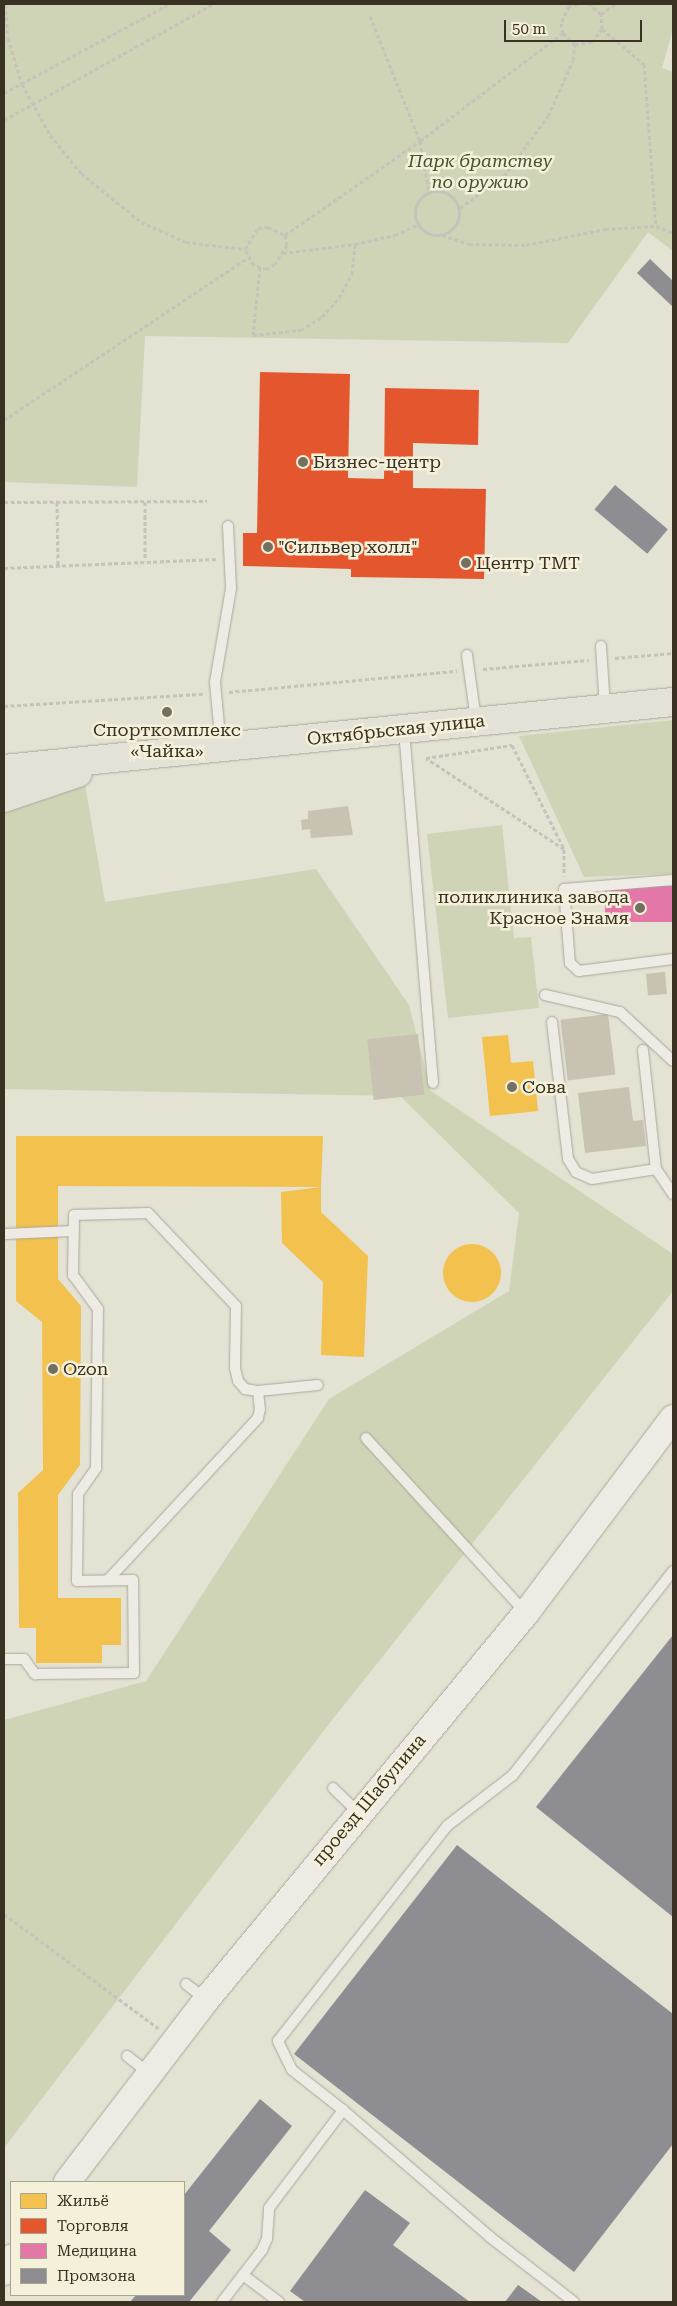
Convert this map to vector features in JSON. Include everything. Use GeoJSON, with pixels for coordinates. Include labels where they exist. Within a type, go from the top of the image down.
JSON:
{"type":"FeatureCollection","features":[{"type":"Feature","properties":{"kind":"main road","name":"Октябрьская улица"},"geometry":{"type":"LineString","coordinates":[[4,769],[119,759],[673,702]]}},
{"type":"Feature","properties":{"kind":"main road","name":"Октябрьская улица"},"geometry":{"type":"LineString","coordinates":[[4,798],[119,759]]}},
{"type":"Feature","properties":{"kind":"street","name":"проезд Шабулина"},"geometry":{"type":"LineString","coordinates":[[68,2181],[176,2041],[196,1992],[358,1812],[526,1613],[673,1418]]}},
{"type":"Feature","properties":{"kind":"street"},"geometry":{"type":"LineString","coordinates":[[4,2272],[10,2259]]}},
{"type":"Feature","properties":{"kind":"lane"},"geometry":{"type":"LineString","coordinates":[[221,748],[215,693],[231,588],[228,526]]}},
{"type":"Feature","properties":{"kind":"lane"},"geometry":{"type":"LineString","coordinates":[[601,646],[605,709]]}},
{"type":"Feature","properties":{"kind":"lane"},"geometry":{"type":"LineString","coordinates":[[468,655],[468,670],[476,721]]}},
{"type":"Feature","properties":{"kind":"lane"},"geometry":{"type":"LineString","coordinates":[[404,730],[433,1083]]}},
{"type":"Feature","properties":{"kind":"lane"},"geometry":{"type":"LineString","coordinates":[[673,880],[564,888],[570,963],[579,971],[673,959]]}},
{"type":"Feature","properties":{"kind":"lane"},"geometry":{"type":"LineString","coordinates":[[545,995],[620,1012],[673,1060]]}},
{"type":"Feature","properties":{"kind":"lane"},"geometry":{"type":"LineString","coordinates":[[552,1022],[568,1159],[576,1172],[592,1178],[656,1169]]}},
{"type":"Feature","properties":{"kind":"lane"},"geometry":{"type":"LineString","coordinates":[[644,1050],[656,1169],[673,1194]]}},
{"type":"Feature","properties":{"kind":"lane"},"geometry":{"type":"LineString","coordinates":[[4,1659],[24,1659],[35,1674],[134,1673],[134,1580],[77,1581],[78,1494],[96,1468],[98,1309],[73,1275],[74,1215],[148,1213],[236,1306],[234,1368],[238,1381],[245,1389],[258,1390],[318,1385]]}},
{"type":"Feature","properties":{"kind":"lane"},"geometry":{"type":"LineString","coordinates":[[4,1234],[74,1231]]}},
{"type":"Feature","properties":{"kind":"lane"},"geometry":{"type":"LineString","coordinates":[[108,1580],[258,1418],[258,1390]]}},
{"type":"Feature","properties":{"kind":"lane"},"geometry":{"type":"LineString","coordinates":[[366,1438],[526,1613]]}},
{"type":"Feature","properties":{"kind":"lane"},"geometry":{"type":"LineString","coordinates":[[574,2302],[490,2237],[343,2110],[292,2070],[278,2040],[447,1826],[513,1775],[673,1570]]}},
{"type":"Feature","properties":{"kind":"lane"},"geometry":{"type":"LineString","coordinates":[[333,1788],[358,1812]]}},
{"type":"Feature","properties":{"kind":"lane"},"geometry":{"type":"LineString","coordinates":[[127,2056],[150,2074]]}},
{"type":"Feature","properties":{"kind":"lane"},"geometry":{"type":"LineString","coordinates":[[222,2302],[243,2275],[266,2239],[269,2208],[343,2110]]}},
{"type":"Feature","properties":{"kind":"lane"},"geometry":{"type":"LineString","coordinates":[[243,2275],[279,2302]]}},
{"type":"Feature","properties":{"kind":"path"},"geometry":{"type":"LineString","coordinates":[[5,4],[8,38],[22,84],[31,105],[50,135],[81,173],[141,222],[186,242],[245,249]]}},
{"type":"Feature","properties":{"kind":"path"},"geometry":{"type":"LineString","coordinates":[[4,94],[169,4]]}},
{"type":"Feature","properties":{"kind":"path"},"geometry":{"type":"LineString","coordinates":[[4,120],[213,4]]}},
{"type":"Feature","properties":{"kind":"path"},"geometry":{"type":"LineString","coordinates":[[578,4],[569,6],[563,14],[563,33],[575,44],[592,42],[602,30],[601,14],[589,4]]}},
{"type":"Feature","properties":{"kind":"path"},"geometry":{"type":"LineString","coordinates":[[601,14],[616,4]]}},
{"type":"Feature","properties":{"kind":"path"},"geometry":{"type":"LineString","coordinates":[[370,16],[420,141],[428,192]]}},
{"type":"Feature","properties":{"kind":"path"},"geometry":{"type":"LineString","coordinates":[[602,30],[644,64],[656,226]]}},
{"type":"Feature","properties":{"kind":"path"},"geometry":{"type":"LineString","coordinates":[[285,234],[420,141],[563,33]]}},
{"type":"Feature","properties":{"kind":"path"},"geometry":{"type":"LineString","coordinates":[[442,235],[457,223],[460,208],[504,176],[539,128],[572,60],[575,44]]}},
{"type":"Feature","properties":{"kind":"path"},"geometry":{"type":"LineString","coordinates":[[460,208],[451,195],[440,191],[428,192],[415,206],[417,225],[432,236],[442,235],[469,244],[526,245],[604,229],[656,226],[673,233]]}},
{"type":"Feature","properties":{"kind":"path"},"geometry":{"type":"LineString","coordinates":[[283,253],[355,244],[395,235],[417,225]]}},
{"type":"Feature","properties":{"kind":"path"},"geometry":{"type":"LineString","coordinates":[[245,249],[258,228],[268,227],[285,234]]}},
{"type":"Feature","properties":{"kind":"path"},"geometry":{"type":"LineString","coordinates":[[245,249],[248,258],[260,267],[267,269],[283,253],[287,245],[285,234]]}},
{"type":"Feature","properties":{"kind":"path"},"geometry":{"type":"LineString","coordinates":[[260,267],[254,335],[301,330],[322,317],[339,298],[352,274],[355,244]]}},
{"type":"Feature","properties":{"kind":"path"},"geometry":{"type":"LineString","coordinates":[[4,420],[248,258]]}},
{"type":"Feature","properties":{"kind":"path"},"geometry":{"type":"LineString","coordinates":[[4,502],[207,501]]}},
{"type":"Feature","properties":{"kind":"path"},"geometry":{"type":"LineString","coordinates":[[57,502],[58,566]]}},
{"type":"Feature","properties":{"kind":"path"},"geometry":{"type":"LineString","coordinates":[[145,502],[145,562]]}},
{"type":"Feature","properties":{"kind":"path"},"geometry":{"type":"LineString","coordinates":[[4,568],[231,559]]}},
{"type":"Feature","properties":{"kind":"path"},"geometry":{"type":"LineString","coordinates":[[4,706],[215,693],[673,653]]}},
{"type":"Feature","properties":{"kind":"path"},"geometry":{"type":"LineString","coordinates":[[564,850],[426,758],[512,745],[564,850],[564,888]]}},
{"type":"Feature","properties":{"kind":"path"},"geometry":{"type":"LineString","coordinates":[[4,1914],[176,2041]]}},
{"type":"Feature","properties":{"kind":"green space","name":"Парк братству по оружию"},"geometry":{"type":"Polygon","coordinates":[[[4,4],[673,4],[673,29],[662,68],[673,72],[673,251],[648,232],[568,343],[145,336],[137,487],[4,482],[4,4]]]}},
{"type":"Feature","properties":{"kind":"green space"},"geometry":{"type":"Polygon","coordinates":[[[673,720],[673,874],[584,877],[519,736],[673,720]]]}},
{"type":"Feature","properties":{"kind":"green space"},"geometry":{"type":"Polygon","coordinates":[[[85,784],[105,902],[316,869],[409,1005],[431,1091],[673,1254],[673,1291],[329,1724],[4,2148],[4,1720],[146,1681],[329,1399],[509,1291],[519,1213],[400,1096],[4,1089],[4,810],[85,784]]]}},
{"type":"Feature","properties":{"kind":"green space"},"geometry":{"type":"Polygon","coordinates":[[[502,825],[514,938],[531,937],[539,1008],[448,1018],[427,834],[502,825]]]}},
{"type":"Feature","properties":{"kind":"building: Жильё","name":"Сова"},"geometry":{"type":"Polygon","coordinates":[[[508,1035],[511,1063],[533,1061],[538,1111],[490,1116],[482,1037],[508,1035]]]}},
{"type":"Feature","properties":{"kind":"building: Жильё"},"geometry":{"type":"Polygon","coordinates":[[[16,1136],[323,1136],[321,1187],[58,1186],[58,1279],[81,1306],[80,1465],[58,1495],[58,1598],[121,1598],[121,1645],[102,1645],[102,1663],[36,1663],[36,1628],[19,1628],[18,1493],[43,1470],[42,1322],[16,1301],[16,1136]]]}},
{"type":"Feature","properties":{"kind":"building: Жильё"},"geometry":{"type":"Polygon","coordinates":[[[321,1187],[321,1212],[368,1256],[364,1357],[321,1355],[323,1282],[282,1243],[281,1192],[321,1187]]]}},
{"type":"Feature","properties":{"kind":"building: Жильё"},"geometry":{"type":"Polygon","coordinates":[[[466,1244],[478,1244],[493,1252],[501,1267],[501,1279],[493,1294],[478,1302],[466,1302],[451,1294],[443,1279],[443,1267],[451,1252],[466,1244]]]}},
{"type":"Feature","properties":{"kind":"building: Торговля","name":"Бизнес-центр"},"geometry":{"type":"Polygon","coordinates":[[[260,372],[350,374],[348,478],[384,479],[385,388],[479,390],[478,445],[413,443],[413,488],[486,489],[484,579],[351,577],[351,569],[243,566],[243,533],[257,533],[260,372]]]}},
{"type":"Feature","properties":{"kind":"building: Медицина","name":"поликлиника завода Красное Знамя"},"geometry":{"type":"Polygon","coordinates":[[[605,886],[673,886],[673,922],[605,922],[605,886]]]}},
{"type":"Feature","properties":{"kind":"building: Промзона"},"geometry":{"type":"Polygon","coordinates":[[[650,259],[673,281],[673,307],[637,273],[650,259]]]}},
{"type":"Feature","properties":{"kind":"building: Промзона"},"geometry":{"type":"Polygon","coordinates":[[[615,485],[668,529],[647,554],[594,510],[615,485]]]}},
{"type":"Feature","properties":{"kind":"building: Промзона"},"geometry":{"type":"Polygon","coordinates":[[[673,1635],[673,1917],[536,1807],[673,1635]]]}},
{"type":"Feature","properties":{"kind":"building: Промзона"},"geometry":{"type":"Polygon","coordinates":[[[457,1845],[673,2014],[673,2144],[574,2272],[294,2054],[457,1845]]]}},
{"type":"Feature","properties":{"kind":"building: Промзона"},"geometry":{"type":"Polygon","coordinates":[[[260,2099],[292,2126],[209,2231],[231,2250],[189,2302],[130,2302],[135,2296],[185,2296],[185,2194],[260,2099]]]}},
{"type":"Feature","properties":{"kind":"building: Промзона"},"geometry":{"type":"Polygon","coordinates":[[[365,2190],[410,2223],[393,2245],[470,2302],[305,2302],[290,2291],[365,2190]]]}},
{"type":"Feature","properties":{"kind":"building: Промзона"},"geometry":{"type":"Polygon","coordinates":[[[518,2285],[542,2302],[505,2302],[518,2285]]]}},
{"type":"Feature","properties":{"kind":"building: Прочее"},"geometry":{"type":"Polygon","coordinates":[[[348,806],[353,835],[311,838],[310,829],[302,830],[301,820],[308,819],[308,811],[348,806]]]}},
{"type":"Feature","properties":{"kind":"building: Прочее"},"geometry":{"type":"Polygon","coordinates":[[[665,972],[667,994],[648,996],[646,974],[665,972]]]}},
{"type":"Feature","properties":{"kind":"building: Прочее"},"geometry":{"type":"Polygon","coordinates":[[[608,1014],[615,1075],[568,1080],[560,1020],[608,1014]]]}},
{"type":"Feature","properties":{"kind":"building: Прочее"},"geometry":{"type":"Polygon","coordinates":[[[418,1034],[424,1095],[374,1100],[367,1039],[418,1034]]]}},
{"type":"Feature","properties":{"kind":"building: Прочее"},"geometry":{"type":"Polygon","coordinates":[[[629,1087],[633,1121],[643,1120],[646,1146],[585,1153],[578,1093],[629,1087]]]}},
{"type":"Feature","properties":{"kind":"place","name":"Бизнес-центр"},"geometry":{"type":"Point","coordinates":[303,462]}},
{"type":"Feature","properties":{"kind":"place","name":"\"Сильвер холл\""},"geometry":{"type":"Point","coordinates":[268,547]}},
{"type":"Feature","properties":{"kind":"place","name":"Центр ТМТ"},"geometry":{"type":"Point","coordinates":[466,563]}},
{"type":"Feature","properties":{"kind":"place","name":"Спорткомплекс «Чайка»"},"geometry":{"type":"Point","coordinates":[167,712]}},
{"type":"Feature","properties":{"kind":"place","name":"поликлиника завода Красное Знамя"},"geometry":{"type":"Point","coordinates":[640,908]}},
{"type":"Feature","properties":{"kind":"place","name":"Сова"},"geometry":{"type":"Point","coordinates":[512,1087]}},
{"type":"Feature","properties":{"kind":"place","name":"Ozon"},"geometry":{"type":"Point","coordinates":[53,1369]}}]}
